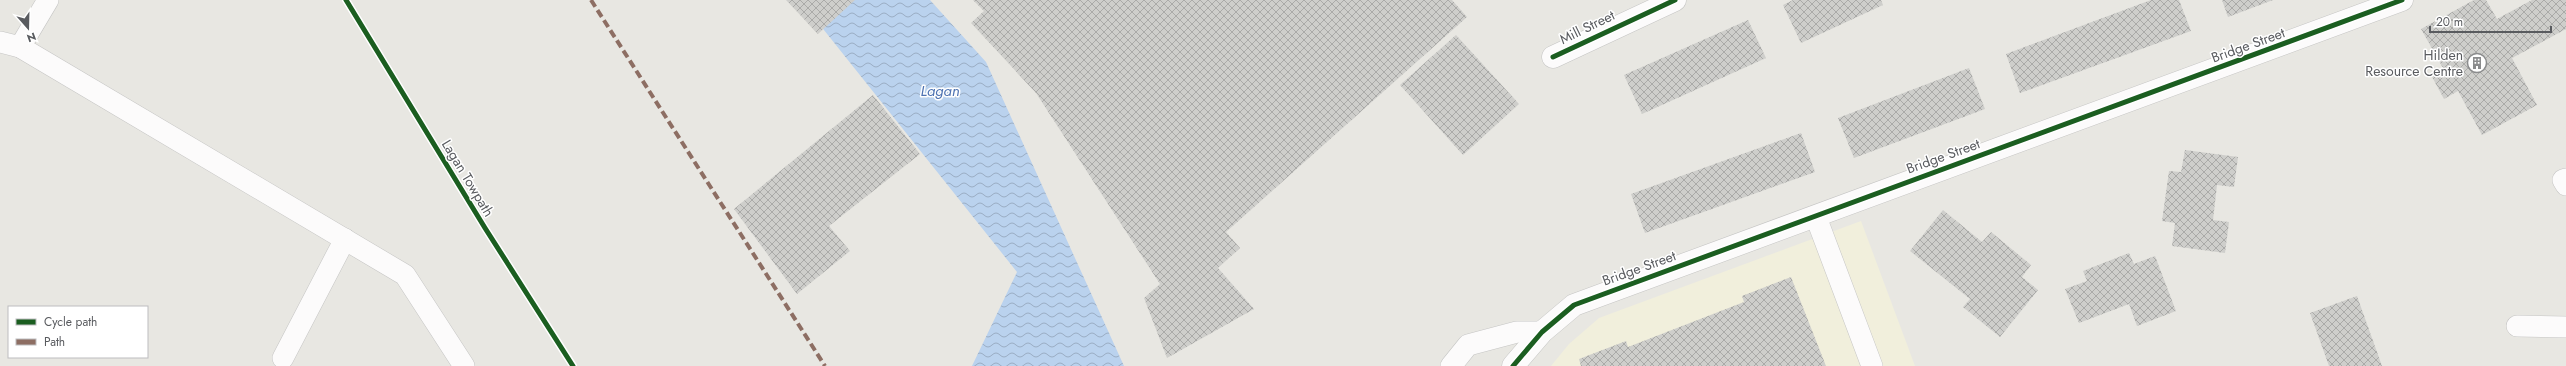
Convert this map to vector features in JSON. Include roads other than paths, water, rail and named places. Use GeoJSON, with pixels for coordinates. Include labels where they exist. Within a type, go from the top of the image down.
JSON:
{"type":"FeatureCollection","features":[{"type":"Feature","properties":{"kind":"street","name":"Mill Street"},"geometry":{"type":"LineString","coordinates":[[1553,57],[1634,8],[1675,0]]}},
{"type":"Feature","properties":{"kind":"street","name":"Bridge Street"},"geometry":{"type":"LineString","coordinates":[[1513,366],[1542,332],[1574,305],[2402,0]]}},
{"type":"Feature","properties":{"kind":"lane"},"geometry":{"type":"LineString","coordinates":[[48,0],[10,44],[405,275],[464,366]]}},
{"type":"Feature","properties":{"kind":"lane"},"geometry":{"type":"LineString","coordinates":[[2566,179],[2563,180],[2566,185]]}},
{"type":"Feature","properties":{"kind":"lane"},"geometry":{"type":"LineString","coordinates":[[1816,216],[1872,366]]}},
{"type":"Feature","properties":{"kind":"lane"},"geometry":{"type":"LineString","coordinates":[[283,358],[345,239]]}},
{"type":"Feature","properties":{"kind":"lane"},"geometry":{"type":"LineString","coordinates":[[2517,326],[2566,327]]}},
{"type":"Feature","properties":{"kind":"lane"},"geometry":{"type":"LineString","coordinates":[[1451,366],[1468,345],[1517,332],[1542,332]]}},
{"type":"Feature","properties":{"kind":"water","name":"Lagan"},"geometry":{"type":"Polygon","coordinates":[[[800,0],[930,0],[986,62],[1124,366],[972,366],[1017,272],[800,0]]]}},
{"type":"Feature","properties":{"kind":"place","name":"Hilden Resource Centre"},"geometry":{"type":"Point","coordinates":[2477,63]}}]}
